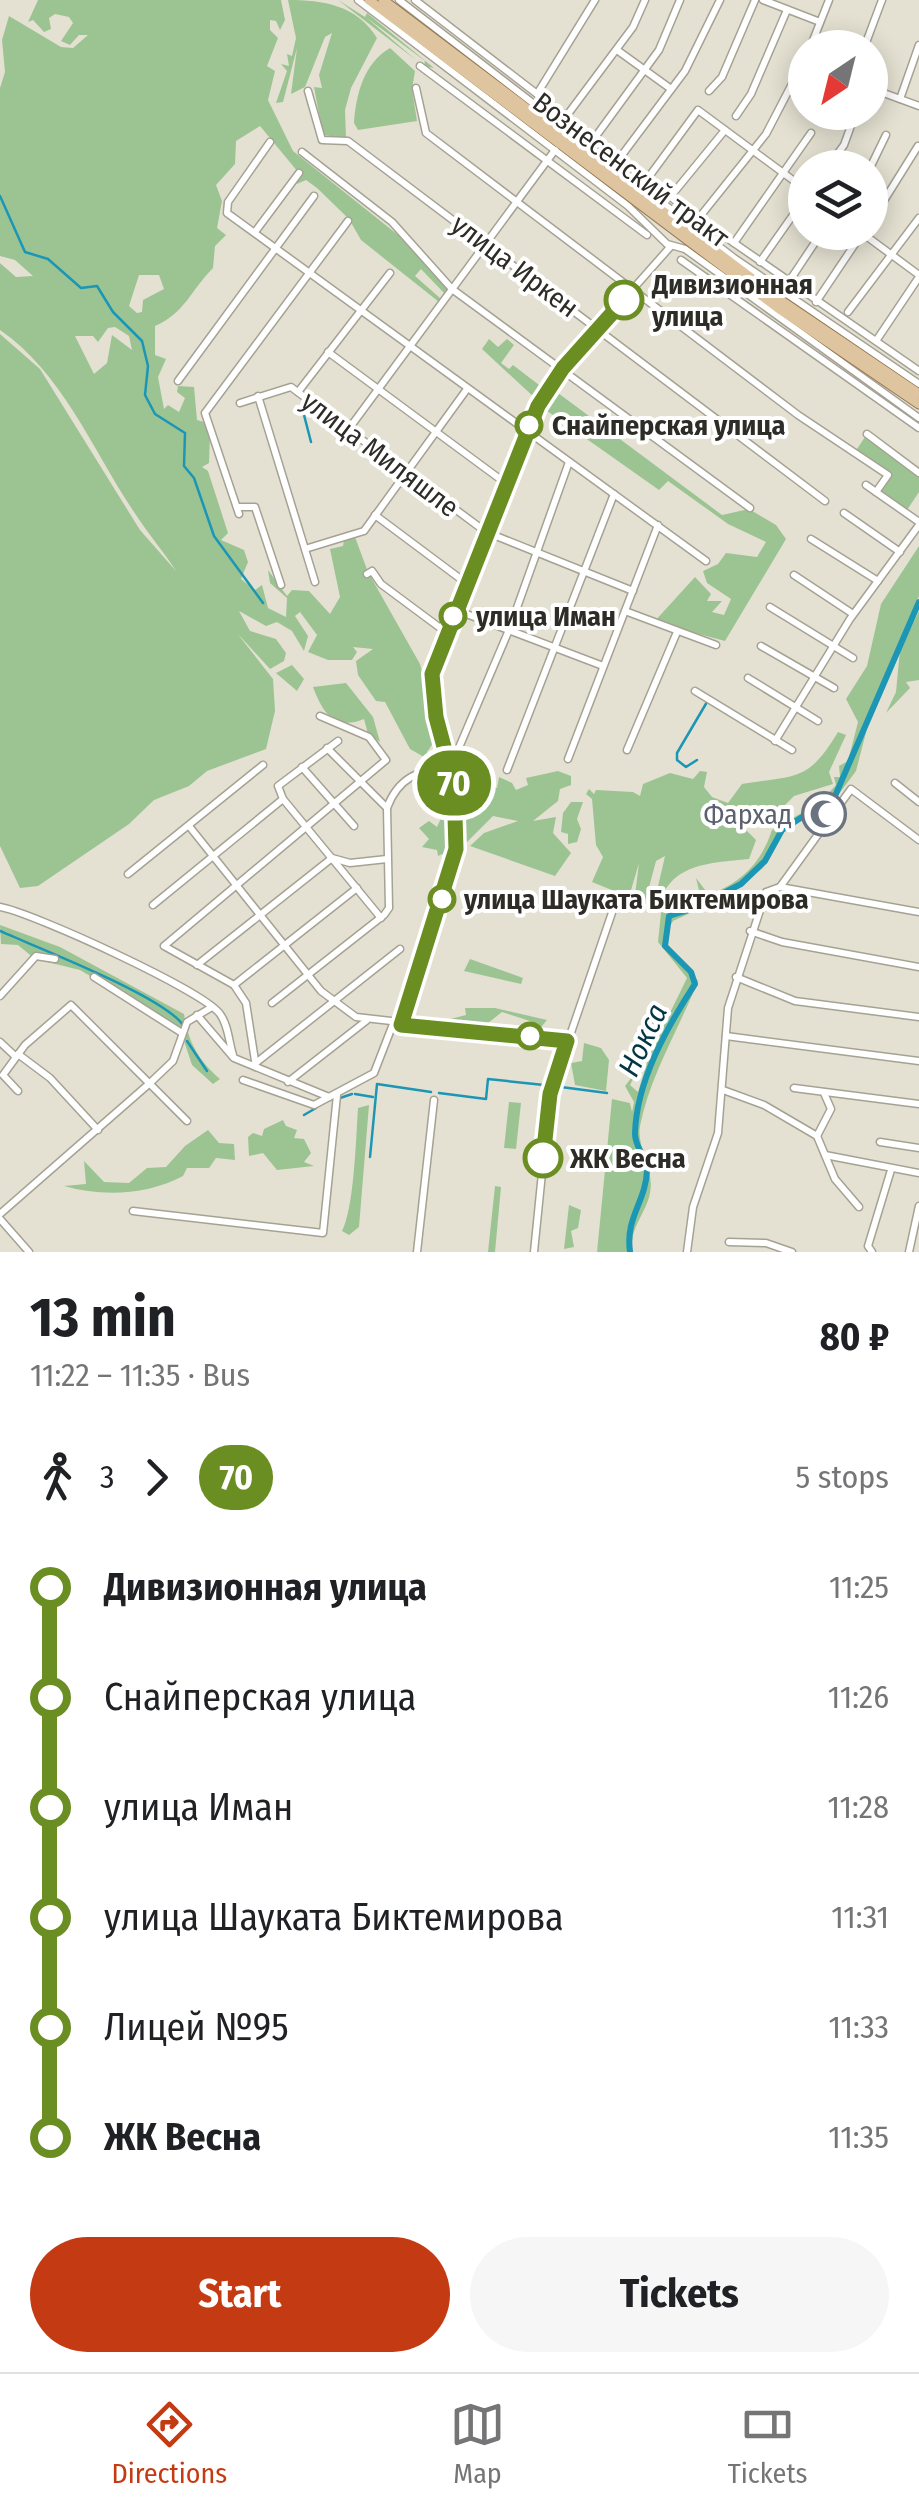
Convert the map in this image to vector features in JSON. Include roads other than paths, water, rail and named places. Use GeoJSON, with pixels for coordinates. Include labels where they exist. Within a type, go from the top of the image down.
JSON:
{"type":"FeatureCollection","features":[{"type":"Feature","properties":{"kind":"main road","name":"Вознесенский тракт"},"geometry":{"type":"LineString","coordinates":[[369,0],[762,296],[919,404]]}},
{"type":"Feature","properties":{"kind":"main road","name":"Вознесенский тракт"},"geometry":{"type":"LineString","coordinates":[[383,0],[783,302],[919,394]]}},
{"type":"Feature","properties":{"kind":"street"},"geometry":{"type":"LineString","coordinates":[[358,0],[555,150],[671,246],[684,249],[919,418]]}},
{"type":"Feature","properties":{"kind":"street"},"geometry":{"type":"LineString","coordinates":[[399,0],[692,226],[836,331],[917,382],[919,371],[788,283],[619,160],[414,0]]}},
{"type":"Feature","properties":{"kind":"street"},"geometry":{"type":"LineString","coordinates":[[537,94],[595,0]]}},
{"type":"Feature","properties":{"kind":"street"},"geometry":{"type":"LineString","coordinates":[[565,118],[616,50],[645,0]]}},
{"type":"Feature","properties":{"kind":"street"},"geometry":{"type":"LineString","coordinates":[[588,147],[658,50],[680,0]]}},
{"type":"Feature","properties":{"kind":"street"},"geometry":{"type":"LineString","coordinates":[[619,160],[671,90],[720,0]]}},
{"type":"Feature","properties":{"kind":"street"},"geometry":{"type":"LineString","coordinates":[[709,91],[722,76],[756,0]]}},
{"type":"Feature","properties":{"kind":"street"},"geometry":{"type":"LineString","coordinates":[[763,0],[820,22]]}},
{"type":"Feature","properties":{"kind":"street"},"geometry":{"type":"LineString","coordinates":[[817,30],[829,0]]}},
{"type":"Feature","properties":{"kind":"street"},"geometry":{"type":"LineString","coordinates":[[871,30],[882,0]]}},
{"type":"Feature","properties":{"kind":"street"},"geometry":{"type":"LineString","coordinates":[[736,116],[751,94],[786,10]]}},
{"type":"Feature","properties":{"kind":"street"},"geometry":{"type":"LineString","coordinates":[[900,99],[919,45]]}},
{"type":"Feature","properties":{"kind":"street"},"geometry":{"type":"LineString","coordinates":[[616,50],[671,90]]}},
{"type":"Feature","properties":{"kind":"street"},"geometry":{"type":"LineString","coordinates":[[420,66],[504,124],[647,235]]}},
{"type":"Feature","properties":{"kind":"street"},"geometry":{"type":"LineString","coordinates":[[416,88],[426,133],[632,291],[853,454],[888,475],[876,492]]}},
{"type":"Feature","properties":{"kind":"street","name":"улица Иркен"},"geometry":{"type":"LineString","coordinates":[[308,91],[318,136],[348,141],[825,501]]}},
{"type":"Feature","properties":{"kind":"street"},"geometry":{"type":"LineString","coordinates":[[692,226],[754,152],[788,91]]}},
{"type":"Feature","properties":{"kind":"street"},"geometry":{"type":"LineString","coordinates":[[888,95],[919,106]]}},
{"type":"Feature","properties":{"kind":"street"},"geometry":{"type":"LineString","coordinates":[[648,178],[698,110],[788,177]]}},
{"type":"Feature","properties":{"kind":"street"},"geometry":{"type":"LineString","coordinates":[[671,196],[725,130]]}},
{"type":"Feature","properties":{"kind":"street"},"geometry":{"type":"LineString","coordinates":[[734,242],[811,133]]}},
{"type":"Feature","properties":{"kind":"street"},"geometry":{"type":"LineString","coordinates":[[878,150],[886,134]]}},
{"type":"Feature","properties":{"kind":"street"},"geometry":{"type":"LineString","coordinates":[[270,142],[228,202],[227,213],[706,561]]}},
{"type":"Feature","properties":{"kind":"street"},"geometry":{"type":"LineString","coordinates":[[888,194],[918,146]]}},
{"type":"Feature","properties":{"kind":"street"},"geometry":{"type":"LineString","coordinates":[[348,430],[555,150]]}},
{"type":"Feature","properties":{"kind":"street"},"geometry":{"type":"LineString","coordinates":[[302,152],[392,222],[452,289],[750,508]]}},
{"type":"Feature","properties":{"kind":"street"},"geometry":{"type":"LineString","coordinates":[[255,232],[299,174]]}},
{"type":"Feature","properties":{"kind":"street"},"geometry":{"type":"LineString","coordinates":[[178,381],[314,196]]}},
{"type":"Feature","properties":{"kind":"street"},"geometry":{"type":"LineString","coordinates":[[848,312],[919,218]]}},
{"type":"Feature","properties":{"kind":"street"},"geometry":{"type":"LineString","coordinates":[[281,585],[255,507],[238,510],[205,414],[348,221]]}},
{"type":"Feature","properties":{"kind":"street"},"geometry":{"type":"LineString","coordinates":[[760,262],[788,222]]}},
{"type":"Feature","properties":{"kind":"street"},"geometry":{"type":"LineString","coordinates":[[243,1080],[314,1105],[374,1074],[456,849],[451,765],[436,717],[431,680],[447,633],[538,404],[563,368],[671,246]]}},
{"type":"Feature","properties":{"kind":"street"},"geometry":{"type":"LineString","coordinates":[[788,283],[810,250]]}},
{"type":"Feature","properties":{"kind":"street"},"geometry":{"type":"LineString","coordinates":[[816,302],[851,250]]}},
{"type":"Feature","properties":{"kind":"street"},"geometry":{"type":"LineString","coordinates":[[876,341],[919,276],[883,250]]}},
{"type":"Feature","properties":{"kind":"street"},"geometry":{"type":"LineString","coordinates":[[681,260],[919,428]]}},
{"type":"Feature","properties":{"kind":"street"},"geometry":{"type":"LineString","coordinates":[[240,404],[258,396],[294,390],[390,273]]}},
{"type":"Feature","properties":{"kind":"street"},"geometry":{"type":"LineString","coordinates":[[328,352],[504,482]]}},
{"type":"Feature","properties":{"kind":"street"},"geometry":{"type":"LineString","coordinates":[[842,374],[847,365]]}},
{"type":"Feature","properties":{"kind":"street"},"geometry":{"type":"LineString","coordinates":[[855,383],[860,374]]}},
{"type":"Feature","properties":{"kind":"street"},"geometry":{"type":"LineString","coordinates":[[305,549],[362,533],[467,389]]}},
{"type":"Feature","properties":{"kind":"street","name":"улица Миляшле"},"geometry":{"type":"LineString","coordinates":[[294,390],[486,532],[633,590]]}},
{"type":"Feature","properties":{"kind":"street"},"geometry":{"type":"LineString","coordinates":[[258,396],[315,582]]}},
{"type":"Feature","properties":{"kind":"street"},"geometry":{"type":"LineString","coordinates":[[867,434],[919,472]]}},
{"type":"Feature","properties":{"kind":"street"},"geometry":{"type":"LineString","coordinates":[[272,1003],[381,918],[388,908],[387,808],[404,780],[451,765],[508,630],[569,462]]}},
{"type":"Feature","properties":{"kind":"street"},"geometry":{"type":"LineString","coordinates":[[775,741],[813,676],[919,523],[866,485]]}},
{"type":"Feature","properties":{"kind":"street"},"geometry":{"type":"LineString","coordinates":[[506,770],[614,494]]}},
{"type":"Feature","properties":{"kind":"street"},"geometry":{"type":"LineString","coordinates":[[844,513],[900,552]]}},
{"type":"Feature","properties":{"kind":"street"},"geometry":{"type":"LineString","coordinates":[[375,515],[466,582]]}},
{"type":"Feature","properties":{"kind":"street"},"geometry":{"type":"LineString","coordinates":[[568,758],[658,525]]}},
{"type":"Feature","properties":{"kind":"street"},"geometry":{"type":"LineString","coordinates":[[811,540],[878,581]]}},
{"type":"Feature","properties":{"kind":"street"},"geometry":{"type":"LineString","coordinates":[[367,574],[372,572],[381,584],[447,633]]}},
{"type":"Feature","properties":{"kind":"street"},"geometry":{"type":"LineString","coordinates":[[794,575],[854,614]]}},
{"type":"Feature","properties":{"kind":"street"},"geometry":{"type":"LineString","coordinates":[[770,607],[854,658]]}},
{"type":"Feature","properties":{"kind":"street"},"geometry":{"type":"LineString","coordinates":[[456,610],[602,666]]}},
{"type":"Feature","properties":{"kind":"street"},"geometry":{"type":"LineString","coordinates":[[625,611],[716,644]]}},
{"type":"Feature","properties":{"kind":"street"},"geometry":{"type":"LineString","coordinates":[[628,750],[677,632]]}},
{"type":"Feature","properties":{"kind":"street"},"geometry":{"type":"LineString","coordinates":[[761,646],[834,688]]}},
{"type":"Feature","properties":{"kind":"street"},"geometry":{"type":"LineString","coordinates":[[748,678],[818,721]]}},
{"type":"Feature","properties":{"kind":"street"},"geometry":{"type":"LineString","coordinates":[[696,690],[792,750]]}},
{"type":"Feature","properties":{"kind":"street"},"geometry":{"type":"LineString","coordinates":[[257,1065],[246,1003],[236,988],[164,948],[386,760],[369,737],[320,716]]}},
{"type":"Feature","properties":{"kind":"street"},"geometry":{"type":"LineString","coordinates":[[338,741],[278,786],[283,799],[381,918]]}},
{"type":"Feature","properties":{"kind":"street"},"geometry":{"type":"LineString","coordinates":[[326,748],[387,808]]}},
{"type":"Feature","properties":{"kind":"street"},"geometry":{"type":"LineString","coordinates":[[128,874],[263,765]]}},
{"type":"Feature","properties":{"kind":"street"},"geometry":{"type":"LineString","coordinates":[[302,766],[354,826]]}},
{"type":"Feature","properties":{"kind":"street"},"geometry":{"type":"LineString","coordinates":[[895,783],[919,802]]}},
{"type":"Feature","properties":{"kind":"street"},"geometry":{"type":"LineString","coordinates":[[780,887],[851,789],[919,840]]}},
{"type":"Feature","properties":{"kind":"street"},"geometry":{"type":"LineString","coordinates":[[153,905],[283,799]]}},
{"type":"Feature","properties":{"kind":"street"},"geometry":{"type":"LineString","coordinates":[[189,826],[336,1004],[366,1020],[567,1041]]}},
{"type":"Feature","properties":{"kind":"street"},"geometry":{"type":"LineString","coordinates":[[332,858],[350,863],[387,859]]}},
{"type":"Feature","properties":{"kind":"street"},"geometry":{"type":"LineString","coordinates":[[196,966],[332,858]]}},
{"type":"Feature","properties":{"kind":"street"},"geometry":{"type":"LineString","coordinates":[[687,1252],[693,1207],[717,1142],[726,1036],[736,977],[766,892],[780,887],[919,912]]}},
{"type":"Feature","properties":{"kind":"street"},"geometry":{"type":"LineString","coordinates":[[236,988],[357,888]]}},
{"type":"Feature","properties":{"kind":"street"},"geometry":{"type":"LineString","coordinates":[[534,1252],[549,1099],[616,902]]}},
{"type":"Feature","properties":{"kind":"street"},"geometry":{"type":"LineString","coordinates":[[0,907],[130,958],[210,1007],[222,1018],[234,1058]]}},
{"type":"Feature","properties":{"kind":"street"},"geometry":{"type":"LineString","coordinates":[[750,931],[782,942],[919,967]]}},
{"type":"Feature","properties":{"kind":"street"},"geometry":{"type":"LineString","coordinates":[[257,1065],[400,950]]}},
{"type":"Feature","properties":{"kind":"street"},"geometry":{"type":"LineString","coordinates":[[0,996],[36,956],[55,959]]}},
{"type":"Feature","properties":{"kind":"street"},"geometry":{"type":"LineString","coordinates":[[94,977],[182,1033]]}},
{"type":"Feature","properties":{"kind":"street"},"geometry":{"type":"LineString","coordinates":[[736,977],[794,1001],[919,1017]]}},
{"type":"Feature","properties":{"kind":"street"},"geometry":{"type":"LineString","coordinates":[[18,1091],[4,1075],[17,1056],[72,1005],[187,1122]]}},
{"type":"Feature","properties":{"kind":"street"},"geometry":{"type":"LineString","coordinates":[[29,1252],[0,1216],[173,1061],[182,1033],[210,1007]]}},
{"type":"Feature","properties":{"kind":"street"},"geometry":{"type":"LineString","coordinates":[[197,1015],[234,1058],[288,1082],[333,1096]]}},
{"type":"Feature","properties":{"kind":"street"},"geometry":{"type":"LineString","coordinates":[[288,1082],[366,1020]]}},
{"type":"Feature","properties":{"kind":"street"},"geometry":{"type":"LineString","coordinates":[[726,1036],[919,1061]]}},
{"type":"Feature","properties":{"kind":"street"},"geometry":{"type":"LineString","coordinates":[[0,1042],[50,1078],[98,1130]]}},
{"type":"Feature","properties":{"kind":"street"},"geometry":{"type":"LineString","coordinates":[[794,1088],[919,1104]]}},
{"type":"Feature","properties":{"kind":"street"},"geometry":{"type":"LineString","coordinates":[[723,1090],[764,1105],[817,1136],[835,1179],[859,1207]]}},
{"type":"Feature","properties":{"kind":"street"},"geometry":{"type":"LineString","coordinates":[[817,1136],[832,1108],[824,1092]]}},
{"type":"Feature","properties":{"kind":"street"},"geometry":{"type":"LineString","coordinates":[[132,1210],[323,1233],[333,1096]]}},
{"type":"Feature","properties":{"kind":"street"},"geometry":{"type":"LineString","coordinates":[[418,1252],[434,1100]]}},
{"type":"Feature","properties":{"kind":"street"},"geometry":{"type":"LineString","coordinates":[[880,1142],[919,1148]]}},
{"type":"Feature","properties":{"kind":"street"},"geometry":{"type":"LineString","coordinates":[[825,1154],[919,1173]]}},
{"type":"Feature","properties":{"kind":"street"},"geometry":{"type":"LineString","coordinates":[[870,1249],[891,1170]]}},
{"type":"Feature","properties":{"kind":"street"},"geometry":{"type":"LineString","coordinates":[[908,1252],[919,1206]]}},
{"type":"Feature","properties":{"kind":"street"},"geometry":{"type":"LineString","coordinates":[[730,1242],[766,1244],[792,1252]]}},
{"type":"Feature","properties":{"kind":"waterway"},"geometry":{"type":"LineString","coordinates":[[0,196],[25,252],[48,259],[81,288],[97,286],[113,312],[142,341],[148,366],[145,395],[155,414],[185,433],[184,466],[194,478],[214,536],[263,603]]}},
{"type":"Feature","properties":{"kind":"waterway"},"geometry":{"type":"LineString","coordinates":[[304,415],[311,442]]}},
{"type":"Feature","properties":{"kind":"waterway","name":"Нокса"},"geometry":{"type":"LineString","coordinates":[[630,1252],[630,1229],[647,1170],[635,1134],[641,1095],[664,1037],[695,984],[691,972],[665,946],[669,916],[695,908],[741,884],[765,861],[782,830],[835,796],[919,602]]}},
{"type":"Feature","properties":{"kind":"waterway"},"geometry":{"type":"LineString","coordinates":[[697,760],[686,767],[677,760],[677,753],[707,702]]}},
{"type":"Feature","properties":{"kind":"waterway"},"geometry":{"type":"LineString","coordinates":[[0,931],[126,987],[171,1013],[183,1025]]}},
{"type":"Feature","properties":{"kind":"waterway"},"geometry":{"type":"LineString","coordinates":[[187,1041],[207,1071]]}},
{"type":"Feature","properties":{"kind":"waterway"},"geometry":{"type":"LineString","coordinates":[[439,1093],[486,1099],[488,1079],[544,1085],[556,1049],[552,1043]]}},
{"type":"Feature","properties":{"kind":"waterway"},"geometry":{"type":"LineString","coordinates":[[370,1157],[377,1084],[431,1092]]}},
{"type":"Feature","properties":{"kind":"waterway"},"geometry":{"type":"LineString","coordinates":[[561,1087],[607,1093]]}},
{"type":"Feature","properties":{"kind":"waterway"},"geometry":{"type":"LineString","coordinates":[[340,1098],[352,1094]]}},
{"type":"Feature","properties":{"kind":"waterway"},"geometry":{"type":"LineString","coordinates":[[355,1094],[373,1097]]}},
{"type":"Feature","properties":{"kind":"waterway"},"geometry":{"type":"LineString","coordinates":[[304,1115],[316,1108]]}},
{"type":"Feature","properties":{"kind":"place","name":"Дивизионная улица"},"geometry":{"type":"Point","coordinates":[624,300]}},
{"type":"Feature","properties":{"kind":"place","name":"Снайперская улица"},"geometry":{"type":"Point","coordinates":[529,425]}},
{"type":"Feature","properties":{"kind":"place","name":"улица Иман"},"geometry":{"type":"Point","coordinates":[453,616]}},
{"type":"Feature","properties":{"kind":"place","name":"Фархад"},"geometry":{"type":"Point","coordinates":[824,814]}},
{"type":"Feature","properties":{"kind":"place","name":"улица Шауката Биктемирова"},"geometry":{"type":"Point","coordinates":[442,899]}},
{"type":"Feature","properties":{"kind":"place","name":"ЖК Весна"},"geometry":{"type":"Point","coordinates":[543,1158]}}]}
